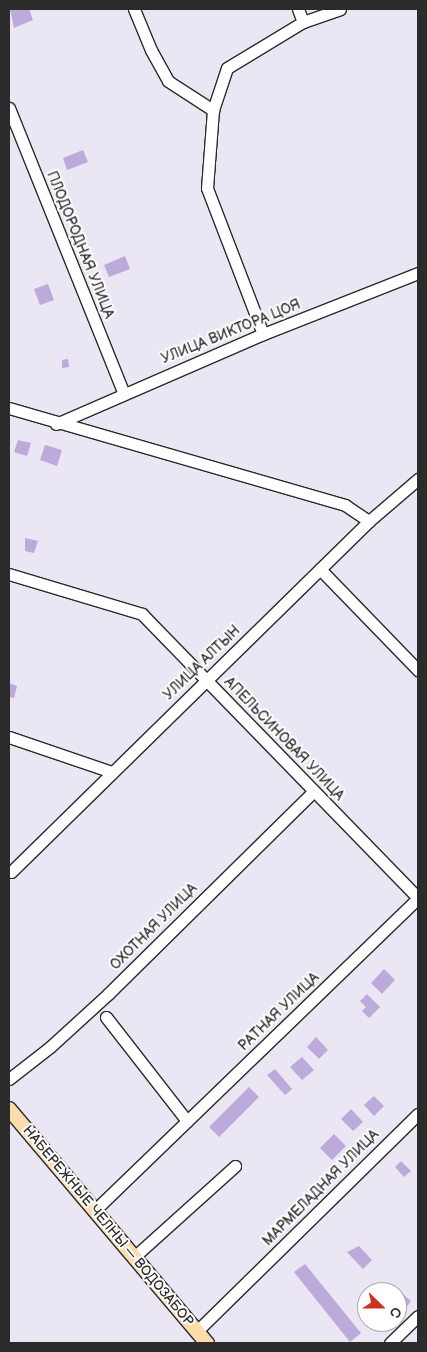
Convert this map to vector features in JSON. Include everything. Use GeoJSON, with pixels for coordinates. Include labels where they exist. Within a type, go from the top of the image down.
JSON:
{"type":"FeatureCollection","features":[{"type":"Feature","properties":{"kind":"main road","name":"НАБЕРЕЖНЫЕ ЧЕЛНЫ — ВОДОЗАБОР"},"geometry":{"type":"LineString","coordinates":[[9,1110],[207,1343]]}},
{"type":"Feature","properties":{"kind":"street"},"geometry":{"type":"LineString","coordinates":[[134,9],[151,50],[168,81],[213,110]]}},
{"type":"Feature","properties":{"kind":"street"},"geometry":{"type":"LineString","coordinates":[[298,9],[303,22]]}},
{"type":"Feature","properties":{"kind":"street"},"geometry":{"type":"LineString","coordinates":[[263,334],[207,188],[213,110],[227,68],[303,22],[340,9]]}},
{"type":"Feature","properties":{"kind":"street","name":"ПЛОДОРОДНАЯ УЛИЦА"},"geometry":{"type":"LineString","coordinates":[[9,108],[124,394]]}},
{"type":"Feature","properties":{"kind":"street","name":"УЛИЦА ВИКТОРА ЦОЯ"},"geometry":{"type":"LineString","coordinates":[[56,424],[263,334],[418,273]]}},
{"type":"Feature","properties":{"kind":"street"},"geometry":{"type":"LineString","coordinates":[[9,408],[56,424],[345,505],[369,521]]}},
{"type":"Feature","properties":{"kind":"street","name":"УЛИЦА АЛТЫН"},"geometry":{"type":"LineString","coordinates":[[11,872],[369,521],[418,479]]}},
{"type":"Feature","properties":{"kind":"street"},"geometry":{"type":"LineString","coordinates":[[320,569],[418,670]]}},
{"type":"Feature","properties":{"kind":"street","name":"АПЕЛЬСИНОВАЯ УЛИЦА"},"geometry":{"type":"LineString","coordinates":[[9,574],[142,614],[418,898]]}},
{"type":"Feature","properties":{"kind":"street"},"geometry":{"type":"LineString","coordinates":[[9,737],[112,772]]}},
{"type":"Feature","properties":{"kind":"street","name":"ОХОТНАЯ УЛИЦА"},"geometry":{"type":"LineString","coordinates":[[9,1079],[50,1047],[108,994],[314,791]]}},
{"type":"Feature","properties":{"kind":"street","name":"РАТНАЯ УЛИЦА"},"geometry":{"type":"LineString","coordinates":[[95,1210],[418,898]]}},
{"type":"Feature","properties":{"kind":"street"},"geometry":{"type":"LineString","coordinates":[[106,1017],[187,1121]]}},
{"type":"Feature","properties":{"kind":"street","name":"МАРМЕЛАДНАЯ УЛИЦА"},"geometry":{"type":"LineString","coordinates":[[197,1331],[418,1114]]}},
{"type":"Feature","properties":{"kind":"street"},"geometry":{"type":"LineString","coordinates":[[134,1257],[235,1166]]}},
{"type":"Feature","properties":{"kind":"street"},"geometry":{"type":"LineString","coordinates":[[390,1343],[418,1316]]}},
{"type":"Feature","properties":{"kind":"building"},"geometry":{"type":"Polygon","coordinates":[[[10,9],[29,9],[33,20],[14,28],[10,9]]]}},
{"type":"Feature","properties":{"kind":"building"},"geometry":{"type":"Polygon","coordinates":[[[83,150],[88,162],[67,170],[63,158],[83,150]]]}},
{"type":"Feature","properties":{"kind":"building"},"geometry":{"type":"Polygon","coordinates":[[[125,256],[130,269],[109,277],[104,265],[125,256]]]}},
{"type":"Feature","properties":{"kind":"building"},"geometry":{"type":"Polygon","coordinates":[[[48,284],[54,300],[40,305],[34,289],[48,284]]]}},
{"type":"Feature","properties":{"kind":"building"},"geometry":{"type":"Polygon","coordinates":[[[68,359],[69,367],[62,368],[62,360],[68,359]]]}},
{"type":"Feature","properties":{"kind":"building"},"geometry":{"type":"Polygon","coordinates":[[[18,440],[31,443],[27,456],[14,452],[18,440]]]}},
{"type":"Feature","properties":{"kind":"building"},"geometry":{"type":"Polygon","coordinates":[[[45,445],[62,450],[57,466],[40,460],[45,445]]]}},
{"type":"Feature","properties":{"kind":"building"},"geometry":{"type":"Polygon","coordinates":[[[25,538],[38,541],[34,553],[25,551],[25,538]]]}},
{"type":"Feature","properties":{"kind":"building"},"geometry":{"type":"Polygon","coordinates":[[[9,683],[17,686],[14,698],[9,697],[9,683]]]}},
{"type":"Feature","properties":{"kind":"building"},"geometry":{"type":"Polygon","coordinates":[[[384,969],[395,980],[382,994],[371,983],[384,969]]]}},
{"type":"Feature","properties":{"kind":"building"},"geometry":{"type":"Polygon","coordinates":[[[367,994],[380,1007],[369,1018],[362,1011],[366,1007],[360,1001],[367,994]]]}},
{"type":"Feature","properties":{"kind":"building"},"geometry":{"type":"Polygon","coordinates":[[[316,1037],[328,1050],[319,1059],[307,1047],[316,1037]]]}},
{"type":"Feature","properties":{"kind":"building"},"geometry":{"type":"Polygon","coordinates":[[[302,1057],[314,1070],[302,1080],[290,1067],[302,1057]]]}},
{"type":"Feature","properties":{"kind":"building"},"geometry":{"type":"Polygon","coordinates":[[[275,1069],[292,1089],[285,1095],[267,1075],[275,1069]]]}},
{"type":"Feature","properties":{"kind":"building"},"geometry":{"type":"Polygon","coordinates":[[[249,1087],[259,1097],[219,1137],[209,1127],[249,1087]]]}},
{"type":"Feature","properties":{"kind":"building"},"geometry":{"type":"Polygon","coordinates":[[[374,1096],[384,1106],[374,1116],[364,1105],[374,1096]]]}},
{"type":"Feature","properties":{"kind":"building"},"geometry":{"type":"Polygon","coordinates":[[[351,1109],[363,1122],[353,1131],[341,1119],[351,1109]]]}},
{"type":"Feature","properties":{"kind":"building"},"geometry":{"type":"Polygon","coordinates":[[[334,1134],[346,1146],[332,1160],[320,1148],[334,1134]]]}},
{"type":"Feature","properties":{"kind":"building"},"geometry":{"type":"Polygon","coordinates":[[[401,1161],[411,1171],[404,1177],[395,1167],[401,1161]]]}},
{"type":"Feature","properties":{"kind":"building"},"geometry":{"type":"Polygon","coordinates":[[[359,1246],[372,1260],[363,1269],[347,1252],[359,1246]]]}},
{"type":"Feature","properties":{"kind":"building"},"geometry":{"type":"Polygon","coordinates":[[[305,1264],[357,1328],[357,1332],[361,1333],[350,1342],[294,1272],[305,1264]]]}},
{"type":"Feature","properties":{"kind":"building"},"geometry":{"type":"Polygon","coordinates":[[[407,1298],[411,1301],[407,1306],[407,1298]]]}}]}
